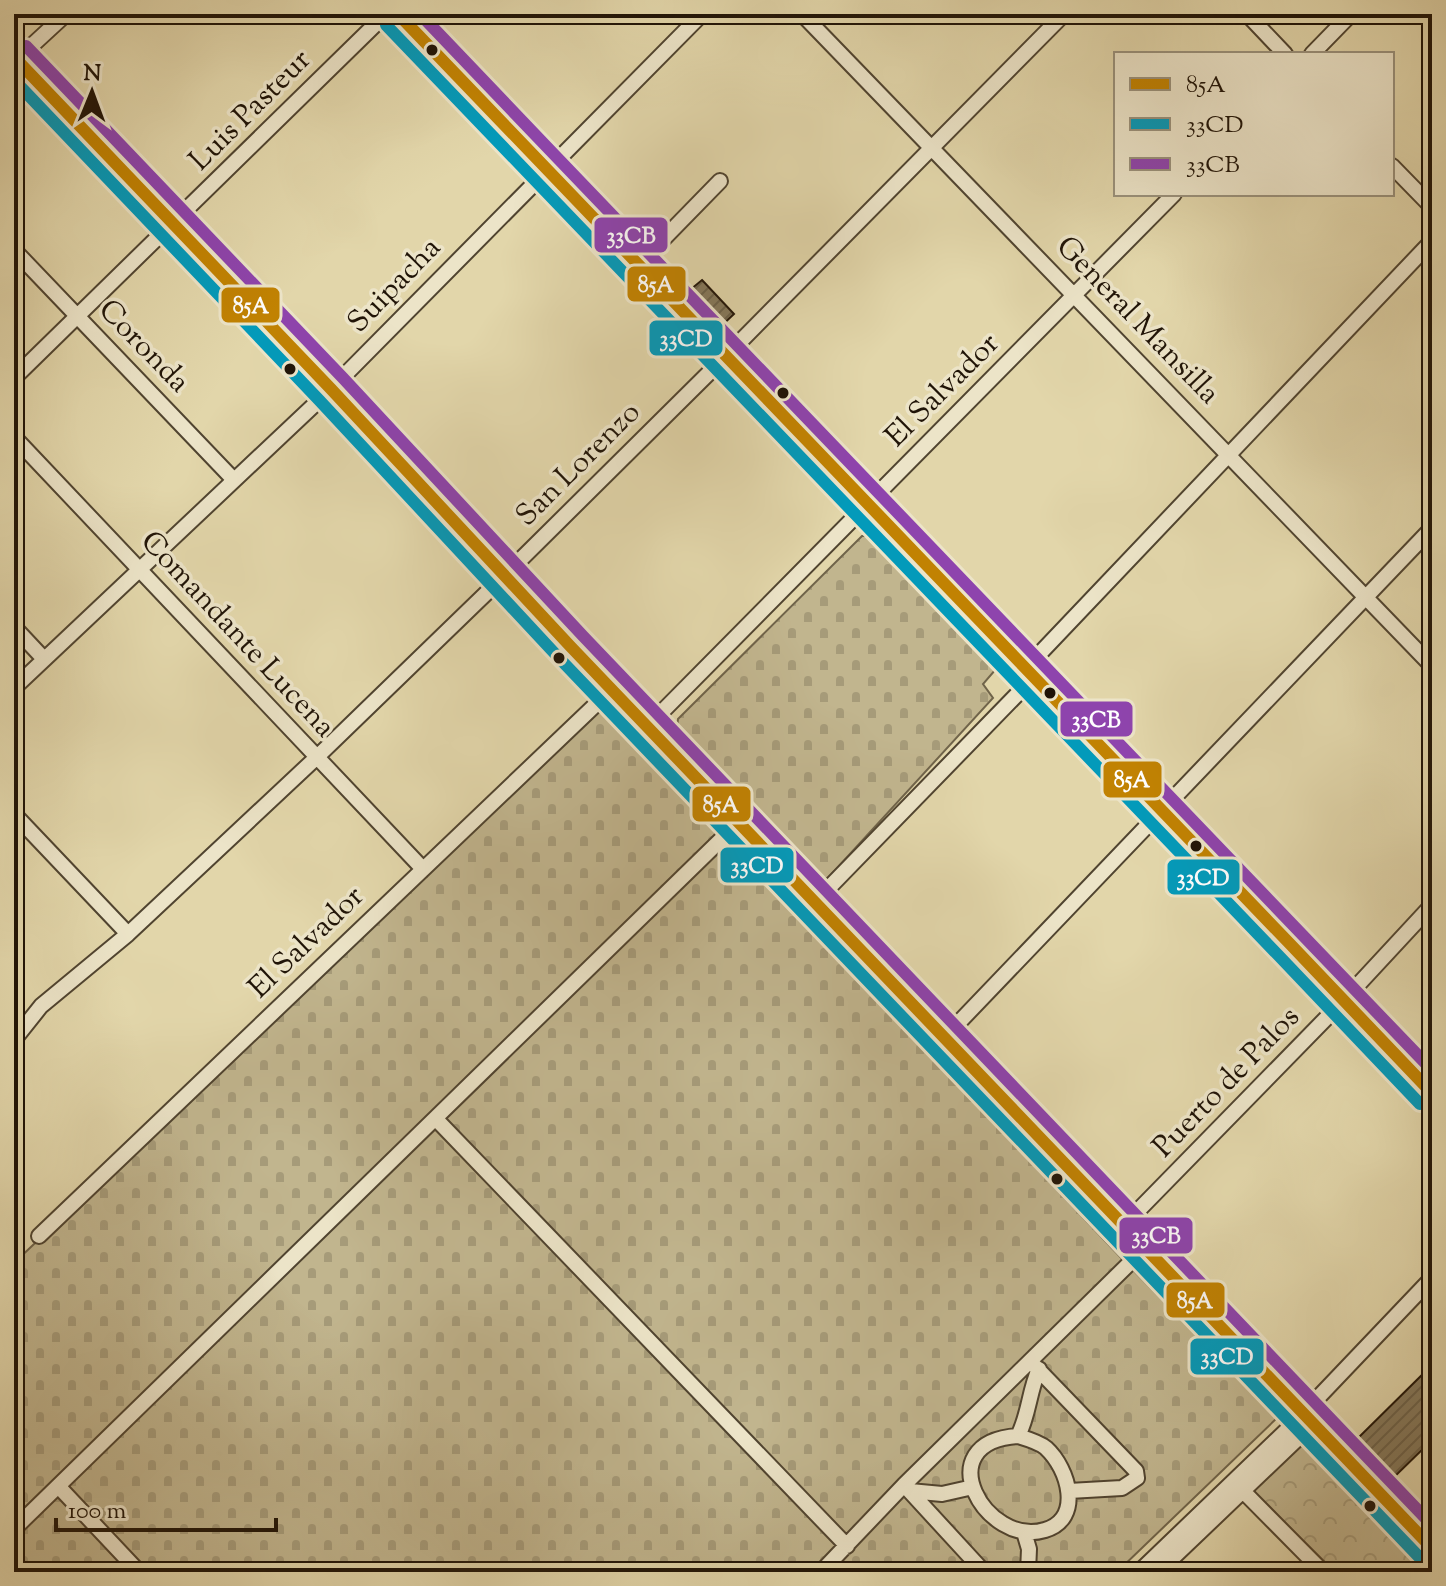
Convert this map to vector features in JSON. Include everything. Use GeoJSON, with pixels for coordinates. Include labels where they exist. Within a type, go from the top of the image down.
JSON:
{"type":"FeatureCollection","features":[{"type":"Feature","properties":{"kind":"street"},"geometry":{"type":"LineString","coordinates":[[66,14],[15,60],[1432,1548]]}},
{"type":"Feature","properties":{"kind":"street","name":"Luis Pasteur"},"geometry":{"type":"LineString","coordinates":[[14,378],[386,14]]}},
{"type":"Feature","properties":{"kind":"street"},"geometry":{"type":"LineString","coordinates":[[398,14],[1432,1093]]}},
{"type":"Feature","properties":{"kind":"street","name":"Suipacha"},"geometry":{"type":"LineString","coordinates":[[14,688],[331,389],[702,14]]}},
{"type":"Feature","properties":{"kind":"street","name":"General Mansilla"},"geometry":{"type":"LineString","coordinates":[[802,14],[1432,666]]}},
{"type":"Feature","properties":{"kind":"street","name":"San Lorenzo"},"geometry":{"type":"LineString","coordinates":[[14,1040],[49,998],[128,934],[505,575],[1064,14]]}},
{"type":"Feature","properties":{"kind":"street"},"geometry":{"type":"LineString","coordinates":[[1247,14],[1283,52]]}},
{"type":"Feature","properties":{"kind":"street"},"geometry":{"type":"LineString","coordinates":[[1314,52],[1351,14]]}},
{"type":"Feature","properties":{"kind":"street"},"geometry":{"type":"LineString","coordinates":[[1394,168],[1432,207]]}},
{"type":"Feature","properties":{"kind":"street"},"geometry":{"type":"LineString","coordinates":[[637,266],[720,181]]}},
{"type":"Feature","properties":{"kind":"street","name":"El Salvador"},"geometry":{"type":"LineString","coordinates":[[648,726],[1172,196]]}},
{"type":"Feature","properties":{"kind":"street"},"geometry":{"type":"LineString","coordinates":[[816,901],[1031,672],[1229,454],[1432,241]]}},
{"type":"Feature","properties":{"kind":"street","name":"Coronda"},"geometry":{"type":"LineString","coordinates":[[14,250],[234,480]]}},
{"type":"Feature","properties":{"kind":"street","name":"Comandante Lucena"},"geometry":{"type":"LineString","coordinates":[[14,437],[423,869]]}},
{"type":"Feature","properties":{"kind":"street"},"geometry":{"type":"LineString","coordinates":[[944,1038],[1432,528]]}},
{"type":"Feature","properties":{"kind":"street"},"geometry":{"type":"LineString","coordinates":[[14,627],[44,659]]}},
{"type":"Feature","properties":{"kind":"street","name":"El Salvador"},"geometry":{"type":"LineString","coordinates":[[39,1236],[612,689]]}},
{"type":"Feature","properties":{"kind":"street"},"geometry":{"type":"LineString","coordinates":[[14,814],[128,934]]}},
{"type":"Feature","properties":{"kind":"street"},"geometry":{"type":"LineString","coordinates":[[14,1529],[739,822]]}},
{"type":"Feature","properties":{"kind":"street","name":"Puerto de Palos"},"geometry":{"type":"LineString","coordinates":[[1123,1226],[1343,1001],[1432,905]]}},
{"type":"Feature","properties":{"kind":"street"},"geometry":{"type":"LineString","coordinates":[[436,1119],[847,1546]]}},
{"type":"Feature","properties":{"kind":"street"},"geometry":{"type":"LineString","coordinates":[[821,1572],[907,1488],[964,1426],[1034,1365],[1144,1249]]}},
{"type":"Feature","properties":{"kind":"street"},"geometry":{"type":"LineString","coordinates":[[1139,1572],[1238,1486],[1307,1420],[1432,1278]]}},
{"type":"Feature","properties":{"kind":"street"},"geometry":{"type":"LineString","coordinates":[[1018,1436],[1024,1424],[1034,1365]]}},
{"type":"Feature","properties":{"kind":"street"},"geometry":{"type":"LineString","coordinates":[[1034,1365],[1136,1471],[1137,1478],[1122,1488],[1069,1491]]}},
{"type":"Feature","properties":{"kind":"street"},"geometry":{"type":"LineString","coordinates":[[964,1426],[983,1446]]}},
{"type":"Feature","properties":{"kind":"street"},"geometry":{"type":"LineString","coordinates":[[1018,1436],[1046,1448],[1064,1475],[1069,1491],[1068,1508],[1054,1527],[1024,1532],[993,1516],[982,1506],[973,1487],[974,1458],[983,1446],[994,1440],[1018,1436]]}},
{"type":"Feature","properties":{"kind":"street"},"geometry":{"type":"LineString","coordinates":[[1158,1572],[1238,1486]]}},
{"type":"Feature","properties":{"kind":"street"},"geometry":{"type":"LineString","coordinates":[[1238,1486],[1323,1572]]}},
{"type":"Feature","properties":{"kind":"street"},"geometry":{"type":"LineString","coordinates":[[59,1487],[139,1572]]}},
{"type":"Feature","properties":{"kind":"street"},"geometry":{"type":"LineString","coordinates":[[907,1488],[942,1494],[973,1487]]}},
{"type":"Feature","properties":{"kind":"street"},"geometry":{"type":"LineString","coordinates":[[907,1488],[984,1572]]}},
{"type":"Feature","properties":{"kind":"street"},"geometry":{"type":"LineString","coordinates":[[1024,1532],[1029,1549],[1028,1572]]}},
{"type":"Feature","properties":{"kind":"green space"},"geometry":{"type":"Polygon","coordinates":[[[862,536],[870,536],[996,669],[983,684],[993,698],[827,879],[820,878],[677,728],[678,719],[862,536]]]}},
{"type":"Feature","properties":{"kind":"green space"},"geometry":{"type":"Polygon","coordinates":[[[601,708],[1127,1264],[1278,1417],[1117,1572],[14,1572],[14,1263],[601,708]]]}},
{"type":"Feature","properties":{"kind":"green space"},"geometry":{"type":"Polygon","coordinates":[[[1311,1440],[1432,1567],[1432,1572],[1335,1572],[1255,1493],[1255,1489],[1304,1441],[1311,1440]]]}},
{"type":"Feature","properties":{"kind":"building"},"geometry":{"type":"Polygon","coordinates":[[[702,280],[734,314],[718,329],[685,294],[702,280]]]}},
{"type":"Feature","properties":{"kind":"building"},"geometry":{"type":"Polygon","coordinates":[[[1432,1365],[1432,1440],[1391,1480],[1354,1442],[1432,1365]]]}},
{"type":"Feature","properties":{"kind":"transit line","name":"85A"},"geometry":{"type":"LineString","coordinates":[[398,14],[1432,1093]]}},
{"type":"Feature","properties":{"kind":"transit line","name":"33CB"},"geometry":{"type":"LineString","coordinates":[[420,14],[1432,1070]]}},
{"type":"Feature","properties":{"kind":"transit line","name":"33CD"},"geometry":{"type":"LineString","coordinates":[[386,25],[1420,1104]]}},
{"type":"Feature","properties":{"kind":"transit line","name":"33CB"},"geometry":{"type":"LineString","coordinates":[[26,46],[343,378],[583,636],[1432,1525]]}},
{"type":"Feature","properties":{"kind":"transit line","name":"85A"},"geometry":{"type":"LineString","coordinates":[[14,57],[331,389],[571,647],[1432,1548]]}},
{"type":"Feature","properties":{"kind":"transit line","name":"33CD"},"geometry":{"type":"LineString","coordinates":[[14,80],[559,658],[1421,1559]]}}]}
